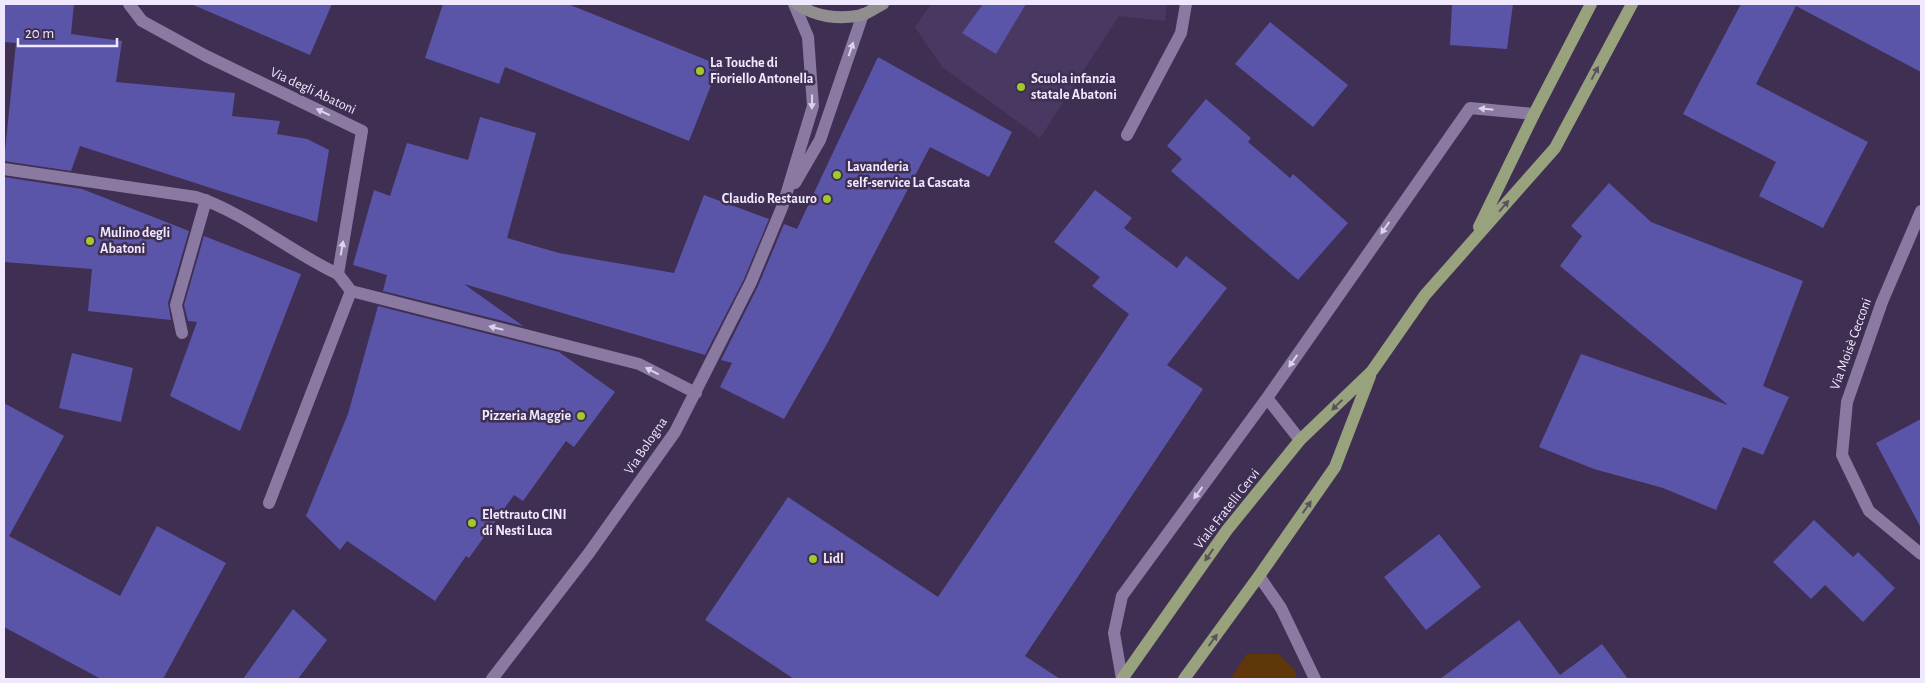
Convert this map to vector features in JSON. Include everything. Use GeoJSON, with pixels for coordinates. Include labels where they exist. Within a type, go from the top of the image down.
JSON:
{"type":"FeatureCollection","features":[{"type":"Feature","properties":{"kind":"main road"},"geometry":{"type":"LineString","coordinates":[[795,4],[805,10],[841,18],[863,14],[883,4]]}},
{"type":"Feature","properties":{"kind":"main road"},"geometry":{"type":"LineString","coordinates":[[1472,243],[1534,114],[1591,4]]}},
{"type":"Feature","properties":{"kind":"main road","name":"Viale Fratelli Cervi"},"geometry":{"type":"LineString","coordinates":[[1122,679],[1227,530],[1300,440],[1372,371],[1425,295],[1555,148],[1632,4]]}},
{"type":"Feature","properties":{"kind":"main road","name":"Viale Fratelli Cervi"},"geometry":{"type":"LineString","coordinates":[[1184,679],[1335,467],[1372,371]]}},
{"type":"Feature","properties":{"kind":"street","name":"Via degli Abatoni"},"geometry":{"type":"LineString","coordinates":[[129,4],[142,21],[206,56],[362,131],[338,274]]}},
{"type":"Feature","properties":{"kind":"street"},"geometry":{"type":"LineString","coordinates":[[783,205],[814,106],[808,37],[795,4]]}},
{"type":"Feature","properties":{"kind":"street"},"geometry":{"type":"LineString","coordinates":[[1127,135],[1181,33],[1186,4]]}},
{"type":"Feature","properties":{"kind":"street"},"geometry":{"type":"LineString","coordinates":[[783,205],[820,140],[863,14]]}},
{"type":"Feature","properties":{"kind":"street"},"geometry":{"type":"LineString","coordinates":[[1122,679],[1114,633],[1122,596],[1267,398],[1470,108],[1534,114]]}},
{"type":"Feature","properties":{"kind":"street"},"geometry":{"type":"LineString","coordinates":[[4,169],[206,200],[338,274],[351,291],[639,364],[696,393]]}},
{"type":"Feature","properties":{"kind":"street"},"geometry":{"type":"LineString","coordinates":[[182,333],[176,305],[206,200]]}},
{"type":"Feature","properties":{"kind":"street","name":"Via Bologna"},"geometry":{"type":"LineString","coordinates":[[492,679],[589,553],[675,432],[751,282],[783,205]]}},
{"type":"Feature","properties":{"kind":"street","name":"Via Moisè Cecconi"},"geometry":{"type":"LineString","coordinates":[[1921,211],[1882,302],[1847,402],[1842,455],[1869,511],[1921,554]]}},
{"type":"Feature","properties":{"kind":"street"},"geometry":{"type":"LineString","coordinates":[[269,503],[351,291]]}},
{"type":"Feature","properties":{"kind":"street"},"geometry":{"type":"LineString","coordinates":[[1267,398],[1300,440]]}},
{"type":"Feature","properties":{"kind":"street"},"geometry":{"type":"LineString","coordinates":[[1259,576],[1281,608],[1315,679]]}},
{"type":"Feature","properties":{"kind":"shaded area","name":"Scuola infanzia statale Abatoni"},"geometry":{"type":"Polygon","coordinates":[[[931,4],[1167,4],[1165,21],[1119,16],[1040,138],[942,67],[915,27],[931,4]]]}},
{"type":"Feature","properties":{"kind":"shaded area"},"geometry":{"type":"Polygon","coordinates":[[[1247,654],[1278,654],[1294,669],[1297,679],[1230,679],[1247,654]]]}},
{"type":"Feature","properties":{"kind":"building"},"geometry":{"type":"Polygon","coordinates":[[[4,4],[74,4],[71,34],[122,41],[116,82],[235,93],[232,116],[280,121],[277,134],[307,139],[329,150],[317,222],[80,146],[71,171],[4,161],[16,43],[4,42],[4,4]]]}},
{"type":"Feature","properties":{"kind":"building"},"geometry":{"type":"Polygon","coordinates":[[[191,4],[332,4],[310,55],[191,4]]]}},
{"type":"Feature","properties":{"kind":"building"},"geometry":{"type":"Polygon","coordinates":[[[443,4],[568,4],[719,65],[689,141],[505,67],[499,84],[425,58],[443,4]]]}},
{"type":"Feature","properties":{"kind":"building"},"geometry":{"type":"Polygon","coordinates":[[[983,4],[1026,4],[996,54],[962,33],[983,4]]]}},
{"type":"Feature","properties":{"kind":"building"},"geometry":{"type":"Polygon","coordinates":[[[1452,4],[1513,4],[1507,49],[1450,45],[1452,4]]]}},
{"type":"Feature","properties":{"kind":"building"},"geometry":{"type":"Polygon","coordinates":[[[1741,4],[1921,4],[1921,72],[1796,6],[1756,84],[1868,142],[1823,228],[1759,196],[1776,162],[1683,114],[1741,4]]]}},
{"type":"Feature","properties":{"kind":"building"},"geometry":{"type":"Polygon","coordinates":[[[1270,22],[1348,85],[1313,127],[1235,64],[1270,22]]]}},
{"type":"Feature","properties":{"kind":"building"},"geometry":{"type":"Polygon","coordinates":[[[878,57],[1012,132],[989,177],[930,147],[828,342],[784,419],[720,387],[732,363],[721,360],[758,286],[784,224],[797,229],[878,57]]]}},
{"type":"Feature","properties":{"kind":"building"},"geometry":{"type":"Polygon","coordinates":[[[1206,99],[1251,138],[1248,142],[1290,178],[1293,174],[1348,223],[1298,280],[1171,171],[1182,159],[1167,146],[1206,99]]]}},
{"type":"Feature","properties":{"kind":"building"},"geometry":{"type":"Polygon","coordinates":[[[480,117],[536,133],[507,238],[559,253],[674,273],[704,195],[769,219],[744,279],[705,355],[464,284],[523,326],[383,291],[387,275],[353,265],[374,190],[390,196],[407,143],[468,160],[480,117]]]}},
{"type":"Feature","properties":{"kind":"building","name":"Mulino degli Abatoni"},"geometry":{"type":"Polygon","coordinates":[[[4,177],[82,189],[189,231],[168,303],[171,320],[88,311],[92,269],[4,262],[4,177]]]}},
{"type":"Feature","properties":{"kind":"building"},"geometry":{"type":"Polygon","coordinates":[[[1609,183],[1651,222],[1803,281],[1763,386],[1789,397],[1763,455],[1743,447],[1716,510],[1663,488],[1594,469],[1539,447],[1581,354],[1728,405],[1560,266],[1582,236],[1571,226],[1609,183]]]}},
{"type":"Feature","properties":{"kind":"building"},"geometry":{"type":"Polygon","coordinates":[[[1095,190],[1132,218],[1124,228],[1177,268],[1186,256],[1227,288],[1167,365],[1203,389],[1025,656],[1060,679],[794,679],[705,620],[788,497],[938,597],[1129,314],[1092,286],[1100,277],[1054,242],[1095,190]]]}},
{"type":"Feature","properties":{"kind":"building"},"geometry":{"type":"Polygon","coordinates":[[[204,236],[301,274],[240,431],[170,396],[197,322],[188,321],[184,305],[204,236]]]}},
{"type":"Feature","properties":{"kind":"building"},"geometry":{"type":"Polygon","coordinates":[[[378,306],[559,352],[615,392],[574,447],[566,441],[523,501],[514,495],[469,558],[466,556],[435,601],[347,541],[340,550],[306,516],[348,414],[378,306]]]}},
{"type":"Feature","properties":{"kind":"building"},"geometry":{"type":"Polygon","coordinates":[[[72,353],[133,368],[121,422],[59,408],[72,353]]]}},
{"type":"Feature","properties":{"kind":"building"},"geometry":{"type":"Polygon","coordinates":[[[4,403],[64,436],[9,536],[120,596],[157,526],[226,563],[163,679],[101,679],[4,627],[4,403]]]}},
{"type":"Feature","properties":{"kind":"building"},"geometry":{"type":"Polygon","coordinates":[[[1921,419],[1921,528],[1876,443],[1921,419]]]}},
{"type":"Feature","properties":{"kind":"building"},"geometry":{"type":"Polygon","coordinates":[[[1814,520],[1853,557],[1858,552],[1895,588],[1863,622],[1825,585],[1811,599],[1773,562],[1814,520]]]}},
{"type":"Feature","properties":{"kind":"building"},"geometry":{"type":"Polygon","coordinates":[[[1439,534],[1481,587],[1426,630],[1384,577],[1439,534]]]}},
{"type":"Feature","properties":{"kind":"building"},"geometry":{"type":"Polygon","coordinates":[[[293,609],[327,640],[298,679],[243,679],[293,609]]]}},
{"type":"Feature","properties":{"kind":"building"},"geometry":{"type":"Polygon","coordinates":[[[1519,620],[1560,675],[1602,644],[1628,679],[1440,679],[1519,620]]]}},
{"type":"Feature","properties":{"kind":"place","name":"La Touche di Fioriello Antonella"},"geometry":{"type":"Point","coordinates":[700,71]}},
{"type":"Feature","properties":{"kind":"place","name":"Scuola infanzia statale Abatoni"},"geometry":{"type":"Point","coordinates":[1021,87]}},
{"type":"Feature","properties":{"kind":"place","name":"Lavanderia self-service La Cascata"},"geometry":{"type":"Point","coordinates":[837,175]}},
{"type":"Feature","properties":{"kind":"place","name":"Claudio Restauro"},"geometry":{"type":"Point","coordinates":[827,199]}},
{"type":"Feature","properties":{"kind":"place","name":"Mulino degli Abatoni"},"geometry":{"type":"Point","coordinates":[90,241]}},
{"type":"Feature","properties":{"kind":"place","name":"Pizzeria Maggie"},"geometry":{"type":"Point","coordinates":[581,416]}},
{"type":"Feature","properties":{"kind":"place","name":"Elettrauto CINI di Nesti Luca"},"geometry":{"type":"Point","coordinates":[472,523]}},
{"type":"Feature","properties":{"kind":"place","name":"Lidl"},"geometry":{"type":"Point","coordinates":[813,559]}}]}
